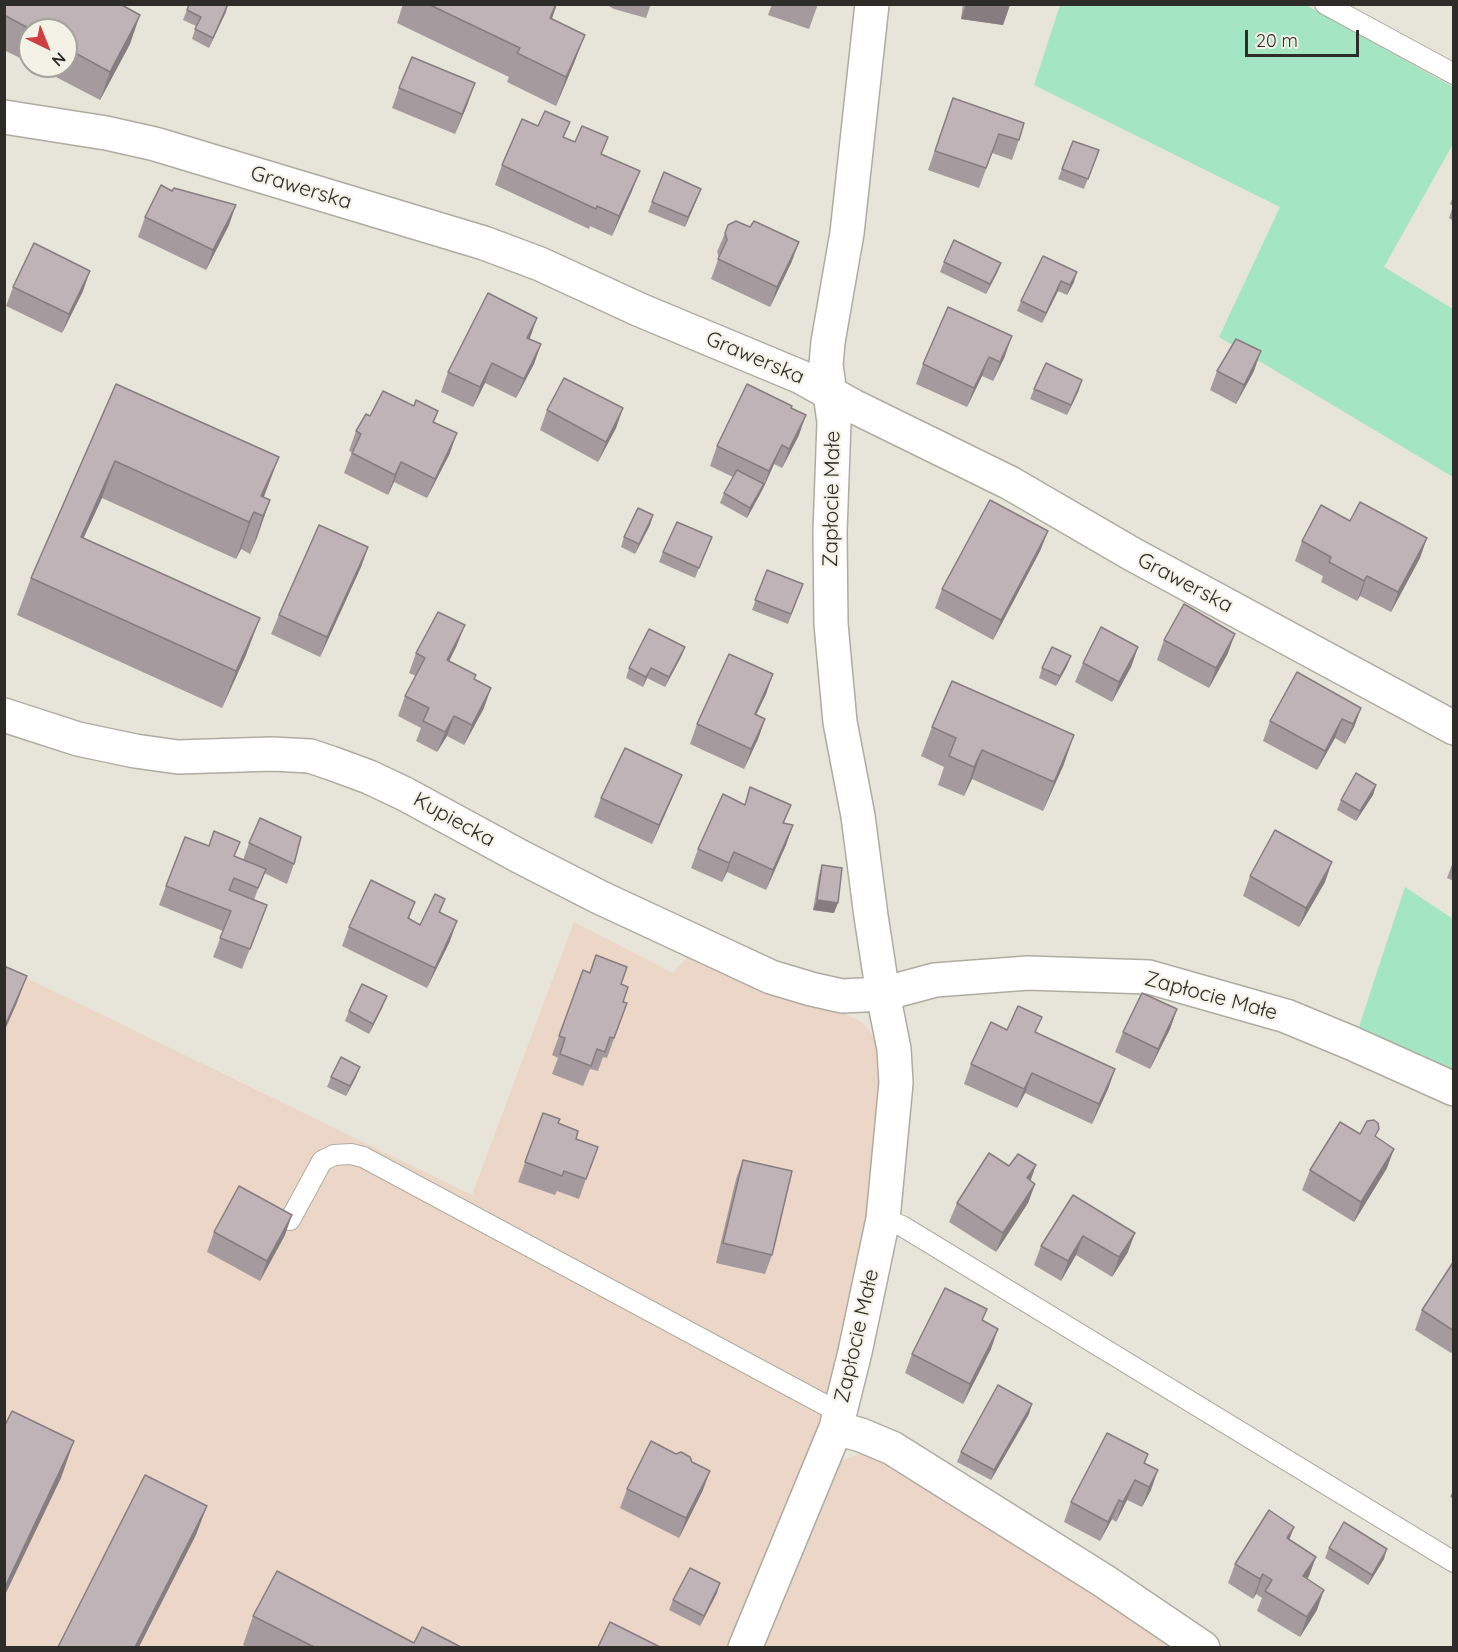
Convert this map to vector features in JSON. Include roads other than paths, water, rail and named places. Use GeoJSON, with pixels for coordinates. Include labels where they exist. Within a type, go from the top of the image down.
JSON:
{"type":"FeatureCollection","features":[{"type":"Feature","properties":{"kind":"street","name":"Zapłocie Małe"},"geometry":{"type":"LineString","coordinates":[[745,1647],[819,1474],[838,1420],[883,1219],[896,1083],[894,1049],[883,994],[858,816],[840,722],[831,624],[830,532],[834,422],[826,365],[847,233],[872,4]]}},
{"type":"Feature","properties":{"kind":"street","name":"Grawerska"},"geometry":{"type":"LineString","coordinates":[[4,117],[106,133],[155,144],[484,243],[540,264],[640,310],[801,377],[1010,483],[1132,554],[1454,728]]}},
{"type":"Feature","properties":{"kind":"street","name":"Kupiecka"},"geometry":{"type":"LineString","coordinates":[[4,715],[78,739],[178,757],[310,756],[369,777],[405,794],[599,897],[771,977],[842,996],[883,994]]}},
{"type":"Feature","properties":{"kind":"street","name":"Zapłocie Małe"},"geometry":{"type":"LineString","coordinates":[[883,994],[935,980],[1028,973],[1149,977],[1286,1016],[1369,1050],[1454,1089]]}},
{"type":"Feature","properties":{"kind":"street","name":"Zapłocie Małe"},"geometry":{"type":"LineString","coordinates":[[838,1420],[861,1435],[892,1448],[1203,1647]]}},
{"type":"Feature","properties":{"kind":"lane"},"geometry":{"type":"LineString","coordinates":[[1325,4],[1454,75]]}},
{"type":"Feature","properties":{"kind":"lane"},"geometry":{"type":"LineString","coordinates":[[290,1220],[322,1161],[334,1155],[363,1156],[838,1420]]}},
{"type":"Feature","properties":{"kind":"lane"},"geometry":{"type":"LineString","coordinates":[[883,1219],[902,1226],[1454,1562]]}}]}
